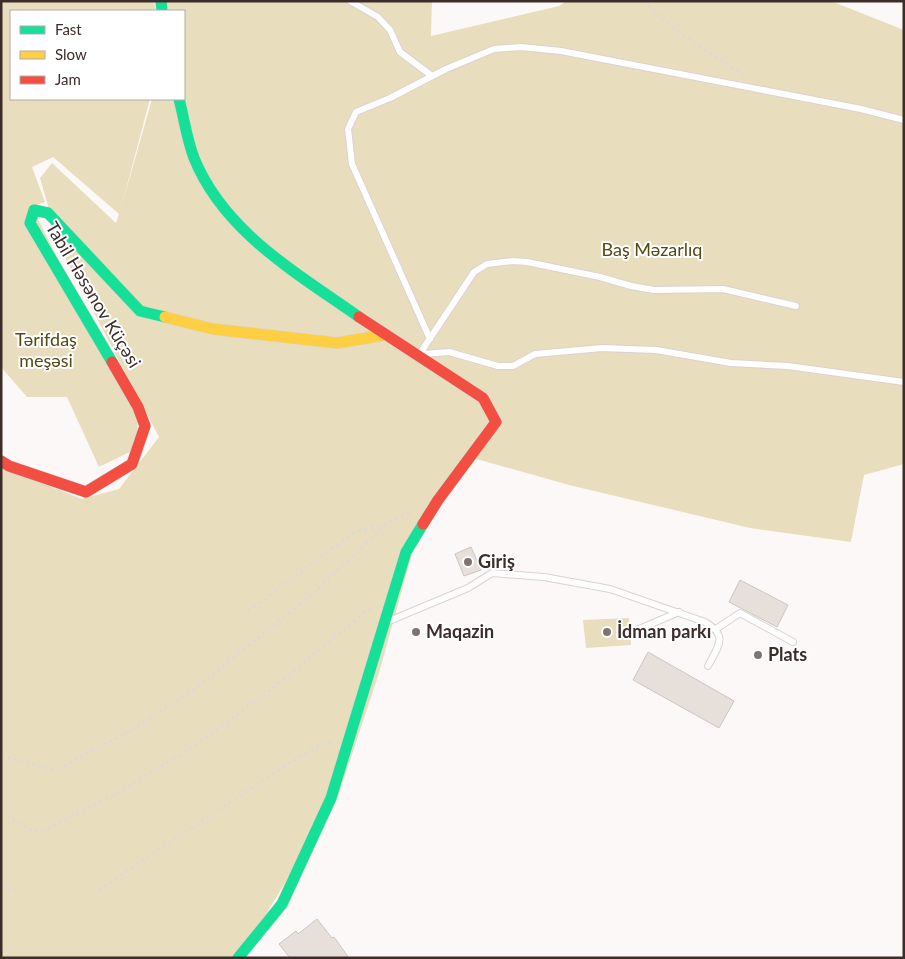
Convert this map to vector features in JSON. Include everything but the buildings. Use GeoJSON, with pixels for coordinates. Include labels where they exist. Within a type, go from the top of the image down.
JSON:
{"type":"FeatureCollection","features":[{"type":"Feature","properties":{"kind":"street"},"geometry":{"type":"LineString","coordinates":[[179,100],[194,158],[222,208],[266,251],[384,335],[419,355],[483,398],[496,422],[438,500],[406,552],[331,798],[282,904],[238,958]]}},
{"type":"Feature","properties":{"kind":"street","name":"Tabil Həsənov Küçəsi"},"geometry":{"type":"LineString","coordinates":[[1,461],[8,466],[86,492],[132,464],[145,426],[138,407],[30,223],[34,210],[48,213],[140,311],[213,329],[337,343],[384,335]]}},
{"type":"Feature","properties":{"kind":"lane"},"geometry":{"type":"LineString","coordinates":[[350,1],[378,18],[390,30],[400,52],[432,76]]}},
{"type":"Feature","properties":{"kind":"lane"},"geometry":{"type":"LineString","coordinates":[[430,338],[352,164],[348,129],[351,119],[356,112],[390,98],[432,76],[494,50],[521,47],[561,51],[861,109],[904,120]]}},
{"type":"Feature","properties":{"kind":"lane"},"geometry":{"type":"LineString","coordinates":[[419,355],[474,272],[487,264],[513,261],[600,277],[654,290],[723,289],[796,306]]}},
{"type":"Feature","properties":{"kind":"lane"},"geometry":{"type":"LineString","coordinates":[[419,355],[448,352],[498,366],[513,366],[534,354],[602,348],[656,350],[731,363],[788,366],[904,382]]}},
{"type":"Feature","properties":{"kind":"lane"},"geometry":{"type":"LineString","coordinates":[[385,622],[468,588],[492,573],[544,577],[610,589],[679,612],[716,629],[720,635],[719,645],[708,666]]}},
{"type":"Feature","properties":{"kind":"lane"},"geometry":{"type":"LineString","coordinates":[[632,632],[679,612]]}},
{"type":"Feature","properties":{"kind":"lane"},"geometry":{"type":"LineString","coordinates":[[716,629],[740,612],[793,642]]}},
{"type":"Feature","properties":{"kind":"path"},"geometry":{"type":"LineString","coordinates":[[643,1],[675,30],[769,91]]}},
{"type":"Feature","properties":{"kind":"path"},"geometry":{"type":"LineString","coordinates":[[248,611],[355,532],[387,523],[412,512]]}},
{"type":"Feature","properties":{"kind":"path"},"geometry":{"type":"LineString","coordinates":[[1,756],[55,770],[125,734],[201,684],[240,653],[316,591],[387,523]]}},
{"type":"Feature","properties":{"kind":"path"},"geometry":{"type":"LineString","coordinates":[[1,813],[10,816],[28,831],[40,832],[114,795],[193,747],[269,692],[366,611],[394,591]]}},
{"type":"Feature","properties":{"kind":"path"},"geometry":{"type":"LineString","coordinates":[[99,890],[287,764],[323,744],[350,740]]}},
{"type":"Feature","properties":{"kind":"path"},"geometry":{"type":"LineString","coordinates":[[1,885],[18,891]]}},
{"type":"Feature","properties":{"kind":"green space","name":"Baş Məzarlıq"},"geometry":{"type":"Polygon","coordinates":[[[1,1],[154,1],[156,10],[10,10],[10,100],[150,100],[121,208],[152,100],[185,100],[185,10],[158,10],[155,1],[432,1],[431,36],[559,6],[567,1],[831,1],[904,30],[904,464],[864,475],[851,542],[750,528],[569,485],[473,458],[423,514],[379,673],[338,797],[239,958],[1,958],[1,467],[82,499],[119,489],[159,437],[60,248],[40,178],[52,163],[116,223],[119,214],[53,157],[32,167],[45,202],[32,207],[138,419],[136,449],[99,467],[67,397],[27,397],[1,367],[1,1]]]}},
{"type":"Feature","properties":{"kind":"green space","name":"İdman parkı"},"geometry":{"type":"Polygon","coordinates":[[[629,618],[631,645],[586,648],[583,620],[629,618]]]}},
{"type":"Feature","properties":{"kind":"traffic: fast"},"geometry":{"type":"LineString","coordinates":[[161,1],[162,10]]}},
{"type":"Feature","properties":{"kind":"traffic: fast"},"geometry":{"type":"LineString","coordinates":[[179,100],[194,158],[207,184],[224,208],[264,249],[359,317]]}},
{"type":"Feature","properties":{"kind":"traffic: fast"},"geometry":{"type":"LineString","coordinates":[[112,362],[30,223],[34,210],[48,213],[140,311],[165,317]]}},
{"type":"Feature","properties":{"kind":"traffic: fast"},"geometry":{"type":"LineString","coordinates":[[238,958],[282,904],[331,798],[406,552],[423,524]]}},
{"type":"Feature","properties":{"kind":"traffic: slow"},"geometry":{"type":"LineString","coordinates":[[165,317],[213,329],[337,343],[384,335]]}},
{"type":"Feature","properties":{"kind":"traffic: jam"},"geometry":{"type":"LineString","coordinates":[[359,317],[483,398],[496,422],[438,500],[423,524]]}},
{"type":"Feature","properties":{"kind":"traffic: jam"},"geometry":{"type":"LineString","coordinates":[[1,461],[9,466],[86,492],[132,464],[145,426],[138,407],[112,362]]}},
{"type":"Feature","properties":{"kind":"place","name":"Giriş"},"geometry":{"type":"Point","coordinates":[468,562]}},
{"type":"Feature","properties":{"kind":"place","name":"Maqazin"},"geometry":{"type":"Point","coordinates":[416,632]}},
{"type":"Feature","properties":{"kind":"place","name":"İdman parkı"},"geometry":{"type":"Point","coordinates":[607,632]}},
{"type":"Feature","properties":{"kind":"place","name":"Plats"},"geometry":{"type":"Point","coordinates":[758,655]}},
{"type":"Feature","properties":{"kind":"park label","name":"Tərifdaş meşəsi"},"geometry":{"type":"Point","coordinates":[46,350]}}]}
